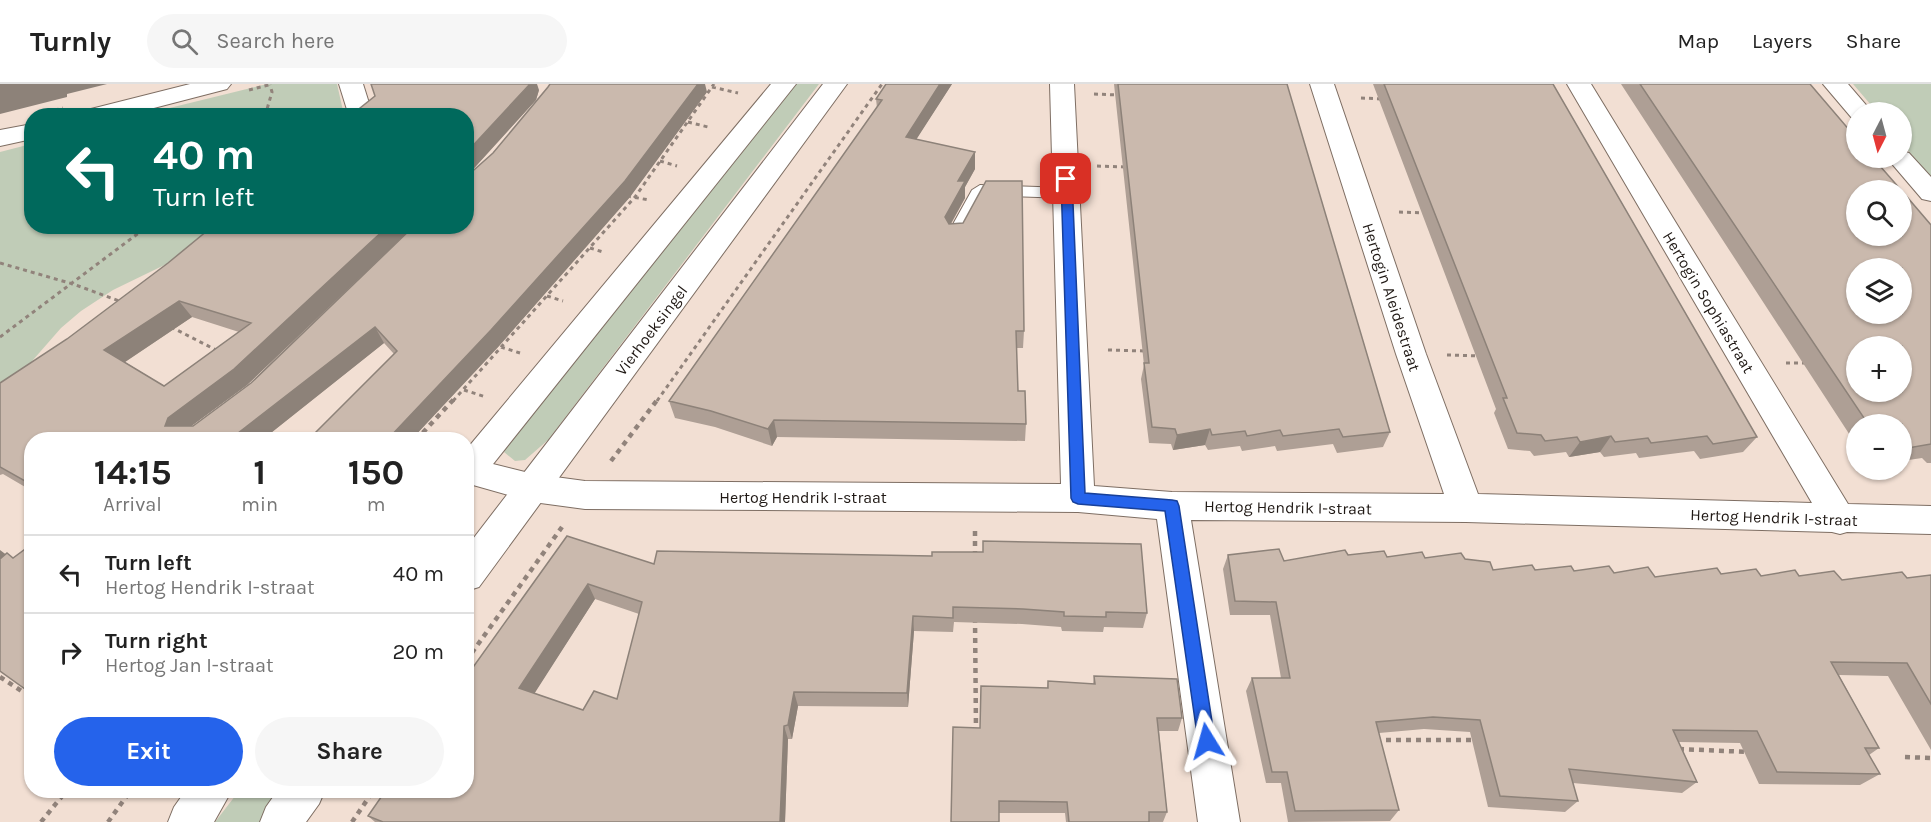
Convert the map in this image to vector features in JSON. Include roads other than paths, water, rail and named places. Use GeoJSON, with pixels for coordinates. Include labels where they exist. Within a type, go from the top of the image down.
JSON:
{"type":"FeatureCollection","features":[{"type":"Feature","properties":{"kind":"street"},"geometry":{"type":"LineString","coordinates":[[124,108],[219,84]]}},
{"type":"Feature","properties":{"kind":"street"},"geometry":{"type":"LineString","coordinates":[[351,84],[358,108]]}},
{"type":"Feature","properties":{"kind":"street"},"geometry":{"type":"LineString","coordinates":[[474,464],[555,362],[784,84]]}},
{"type":"Feature","properties":{"kind":"street","name":"Vierhoeksingel"},"geometry":{"type":"LineString","coordinates":[[474,565],[835,84]]}},
{"type":"Feature","properties":{"kind":"street","name":"Hertogin Sophiastraat"},"geometry":{"type":"LineString","coordinates":[[1579,84],[1840,520]]}},
{"type":"Feature","properties":{"kind":"street"},"geometry":{"type":"LineString","coordinates":[[1835,84],[1851,102]]}},
{"type":"Feature","properties":{"kind":"street"},"geometry":{"type":"LineString","coordinates":[[1062,89],[1074,349],[1078,498]]}},
{"type":"Feature","properties":{"kind":"street","name":"Hertogin Aleidestraat"},"geometry":{"type":"LineString","coordinates":[[1324,91],[1411,354],[1466,508]]}},
{"type":"Feature","properties":{"kind":"street"},"geometry":{"type":"LineString","coordinates":[[0,138],[24,132]]}},
{"type":"Feature","properties":{"kind":"street"},"geometry":{"type":"LineString","coordinates":[[1909,168],[1931,193]]}},
{"type":"Feature","properties":{"kind":"street","name":"Hertog Hendrik I-straat"},"geometry":{"type":"LineString","coordinates":[[474,473],[533,488],[585,495],[1078,498],[1172,506],[1466,508],[1840,520],[1931,520]]}},
{"type":"Feature","properties":{"kind":"street"},"geometry":{"type":"LineString","coordinates":[[1172,506],[1219,822]]}},
{"type":"Feature","properties":{"kind":"street"},"geometry":{"type":"LineString","coordinates":[[189,822],[206,798]]}},
{"type":"Feature","properties":{"kind":"street"},"geometry":{"type":"LineString","coordinates":[[281,822],[298,798]]}},
{"type":"Feature","properties":{"kind":"lane"},"geometry":{"type":"LineString","coordinates":[[955,235],[980,190],[1067,179]]}}]}
